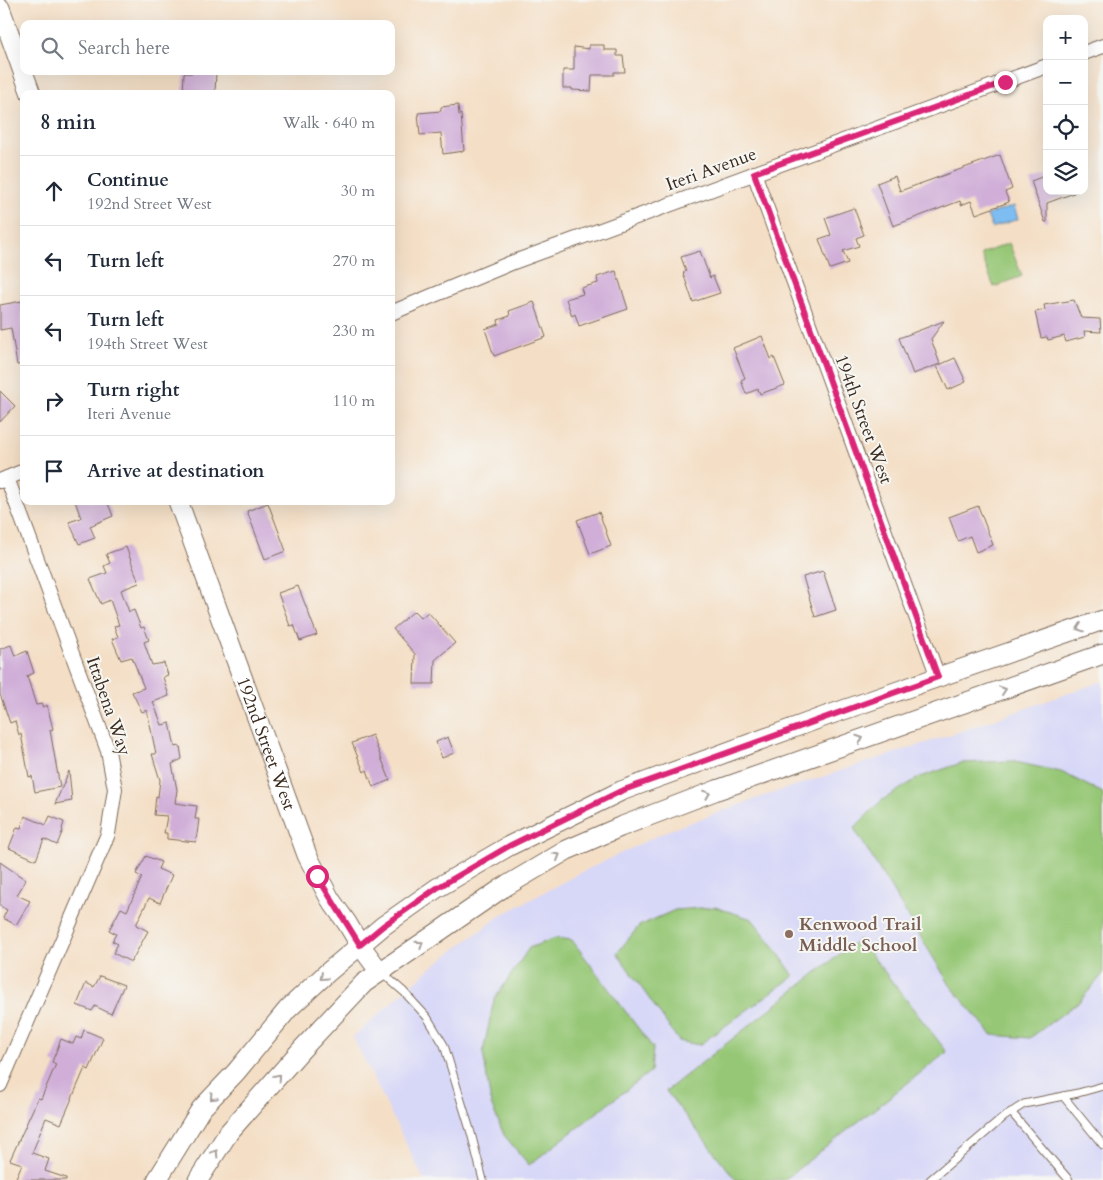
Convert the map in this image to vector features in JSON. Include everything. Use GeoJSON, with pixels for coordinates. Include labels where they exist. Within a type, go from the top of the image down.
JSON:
{"type":"FeatureCollection","features":[{"type":"Feature","properties":{"kind":"main road"},"geometry":{"type":"LineString","coordinates":[[0,8],[20,63]]}},
{"type":"Feature","properties":{"kind":"main road"},"geometry":{"type":"LineString","coordinates":[[24,75],[30,90]]}},
{"type":"Feature","properties":{"kind":"main road","name":"192nd Street West"},"geometry":{"type":"LineString","coordinates":[[179,505],[303,844],[324,888],[360,945],[380,972]]}},
{"type":"Feature","properties":{"kind":"main road"},"geometry":{"type":"LineString","coordinates":[[157,1180],[201,1109],[236,1072],[288,1009],[383,926],[445,883],[509,846],[621,791],[1103,620]]}},
{"type":"Feature","properties":{"kind":"main road"},"geometry":{"type":"LineString","coordinates":[[198,1180],[229,1132],[364,983],[501,889],[567,850],[620,827],[717,790],[1103,654]]}},
{"type":"Feature","properties":{"kind":"street"},"geometry":{"type":"LineString","coordinates":[[1088,52],[1103,46]]}},
{"type":"Feature","properties":{"kind":"street","name":"Iteri Avenue"},"geometry":{"type":"LineString","coordinates":[[395,311],[511,263],[1043,67]]}},
{"type":"Feature","properties":{"kind":"street","name":"194th Street West"},"geometry":{"type":"LineString","coordinates":[[754,173],[938,677]]}},
{"type":"Feature","properties":{"kind":"street"},"geometry":{"type":"LineString","coordinates":[[3,479],[20,473]]}},
{"type":"Feature","properties":{"kind":"street","name":"Ittabena Way"},"geometry":{"type":"LineString","coordinates":[[0,1084],[108,834],[115,789],[108,751],[3,479]]}},
{"type":"Feature","properties":{"kind":"lane"},"geometry":{"type":"LineString","coordinates":[[380,972],[404,992],[428,1017],[444,1045],[471,1133],[483,1180]]}},
{"type":"Feature","properties":{"kind":"lane"},"geometry":{"type":"LineString","coordinates":[[930,1180],[1004,1117],[1024,1104],[1103,1086]]}},
{"type":"Feature","properties":{"kind":"lane"},"geometry":{"type":"LineString","coordinates":[[1062,1096],[1103,1145]]}},
{"type":"Feature","properties":{"kind":"lane"},"geometry":{"type":"LineString","coordinates":[[1011,1112],[1070,1180]]}},
{"type":"Feature","properties":{"kind":"shaded area","name":"Kenwood Trail Middle School"},"geometry":{"type":"Polygon","coordinates":[[[1103,681],[1103,1180],[424,1180],[353,1037],[433,966],[500,916],[580,873],[667,831],[761,797],[962,731],[1103,681]]]}},
{"type":"Feature","properties":{"kind":"green space"},"geometry":{"type":"Polygon","coordinates":[[[1009,243],[1022,276],[994,287],[981,254],[1009,243]]]}},
{"type":"Feature","properties":{"kind":"green space"},"geometry":{"type":"Polygon","coordinates":[[[1011,761],[1061,772],[1103,793],[1103,974],[1081,1000],[1030,1038],[992,1035],[950,985],[854,828],[881,801],[918,778],[961,763],[1011,761]]]}},
{"type":"Feature","properties":{"kind":"green space"},"geometry":{"type":"Polygon","coordinates":[[[715,907],[752,919],[794,976],[699,1045],[679,1041],[617,953],[639,926],[675,910],[715,907]]]}},
{"type":"Feature","properties":{"kind":"green space"},"geometry":{"type":"Polygon","coordinates":[[[555,938],[572,940],[653,1048],[651,1071],[529,1165],[504,1135],[491,1104],[483,1052],[494,1000],[529,948],[555,938]]]}},
{"type":"Feature","properties":{"kind":"green space"},"geometry":{"type":"Polygon","coordinates":[[[859,939],[947,1052],[784,1180],[736,1180],[666,1091],[859,939]]]}},
{"type":"Feature","properties":{"kind":"water"},"geometry":{"type":"Polygon","coordinates":[[[1014,206],[1018,219],[992,228],[987,215],[1014,206]]]}},
{"type":"Feature","properties":{"kind":"building"},"geometry":{"type":"Polygon","coordinates":[[[589,45],[604,45],[604,50],[617,50],[617,56],[623,56],[625,72],[614,72],[614,75],[592,75],[591,91],[563,88],[563,70],[574,70],[574,47],[589,49],[589,45]]]}},
{"type":"Feature","properties":{"kind":"building"},"geometry":{"type":"Polygon","coordinates":[[[184,75],[216,75],[215,90],[183,90],[184,75]]]}},
{"type":"Feature","properties":{"kind":"building"},"geometry":{"type":"Polygon","coordinates":[[[458,105],[459,115],[461,114],[464,151],[443,154],[441,133],[420,135],[418,113],[441,111],[441,107],[458,105]]]}},
{"type":"Feature","properties":{"kind":"building"},"geometry":{"type":"Polygon","coordinates":[[[1000,155],[1012,189],[1005,192],[1009,202],[976,214],[971,201],[961,205],[960,201],[893,226],[877,183],[895,176],[900,191],[1000,155]]]}},
{"type":"Feature","properties":{"kind":"building"},"geometry":{"type":"Polygon","coordinates":[[[1043,176],[1043,195],[1069,195],[1047,203],[1047,222],[1045,222],[1031,181],[1043,176]]]}},
{"type":"Feature","properties":{"kind":"building"},"geometry":{"type":"Polygon","coordinates":[[[854,208],[864,235],[856,238],[859,246],[843,251],[848,263],[830,269],[819,239],[831,235],[825,218],[854,208]]]}},
{"type":"Feature","properties":{"kind":"building"},"geometry":{"type":"Polygon","coordinates":[[[700,251],[710,278],[713,276],[720,293],[693,302],[683,273],[686,271],[681,257],[700,251]]]}},
{"type":"Feature","properties":{"kind":"building"},"geometry":{"type":"Polygon","coordinates":[[[616,271],[628,309],[579,326],[575,314],[572,316],[566,299],[583,294],[581,288],[598,283],[597,277],[616,271]]]}},
{"type":"Feature","properties":{"kind":"building"},"geometry":{"type":"Polygon","coordinates":[[[1074,300],[1081,318],[1100,319],[1101,332],[1084,331],[1085,337],[1066,342],[1064,336],[1048,340],[1047,337],[1041,338],[1035,312],[1045,310],[1044,305],[1074,300]]]}},
{"type":"Feature","properties":{"kind":"building"},"geometry":{"type":"Polygon","coordinates":[[[20,301],[20,365],[17,365],[11,328],[0,330],[0,305],[20,301]]]}},
{"type":"Feature","properties":{"kind":"building"},"geometry":{"type":"Polygon","coordinates":[[[534,302],[546,337],[494,356],[485,329],[499,324],[498,320],[510,316],[509,311],[534,302]]]}},
{"type":"Feature","properties":{"kind":"building"},"geometry":{"type":"Polygon","coordinates":[[[944,321],[931,339],[940,364],[913,374],[899,338],[944,321]]]}},
{"type":"Feature","properties":{"kind":"building"},"geometry":{"type":"Polygon","coordinates":[[[762,336],[771,359],[774,357],[785,385],[760,394],[758,389],[746,394],[741,380],[745,378],[733,348],[762,336]]]}},
{"type":"Feature","properties":{"kind":"building"},"geometry":{"type":"Polygon","coordinates":[[[955,358],[966,382],[948,390],[937,366],[955,358]]]}},
{"type":"Feature","properties":{"kind":"building"},"geometry":{"type":"Polygon","coordinates":[[[0,391],[15,406],[0,422],[0,391]]]}},
{"type":"Feature","properties":{"kind":"building"},"geometry":{"type":"Polygon","coordinates":[[[76,505],[109,505],[113,516],[90,526],[95,538],[79,544],[69,522],[81,518],[76,505]]]}},
{"type":"Feature","properties":{"kind":"building"},"geometry":{"type":"Polygon","coordinates":[[[263,505],[269,505],[286,551],[265,559],[247,511],[263,505]]]}},
{"type":"Feature","properties":{"kind":"building"},"geometry":{"type":"Polygon","coordinates":[[[978,506],[993,545],[976,552],[970,536],[958,541],[949,517],[978,506]]]}},
{"type":"Feature","properties":{"kind":"building"},"geometry":{"type":"Polygon","coordinates":[[[599,512],[611,546],[590,554],[577,520],[599,512]]]}},
{"type":"Feature","properties":{"kind":"building"},"geometry":{"type":"Polygon","coordinates":[[[126,547],[139,583],[121,590],[129,612],[134,610],[141,628],[144,627],[149,640],[144,642],[152,665],[164,663],[168,675],[163,677],[169,696],[153,702],[162,725],[170,723],[175,747],[180,746],[182,759],[172,764],[177,790],[175,803],[197,806],[195,819],[199,819],[196,842],[167,839],[167,833],[164,833],[167,816],[154,815],[160,780],[152,754],[156,754],[147,710],[142,712],[132,692],[144,688],[132,657],[121,660],[112,639],[118,637],[114,626],[119,625],[110,600],[101,604],[90,579],[107,573],[104,566],[110,563],[106,554],[126,547]]]}},
{"type":"Feature","properties":{"kind":"building"},"geometry":{"type":"Polygon","coordinates":[[[823,571],[836,610],[815,617],[803,577],[823,571]]]}},
{"type":"Feature","properties":{"kind":"building"},"geometry":{"type":"Polygon","coordinates":[[[298,586],[317,635],[300,641],[294,625],[290,626],[278,593],[298,586]]]}},
{"type":"Feature","properties":{"kind":"building"},"geometry":{"type":"Polygon","coordinates":[[[414,611],[421,618],[428,612],[455,643],[435,660],[434,684],[414,684],[415,654],[393,629],[414,611]]]}},
{"type":"Feature","properties":{"kind":"building"},"geometry":{"type":"Polygon","coordinates":[[[11,645],[15,656],[27,651],[34,673],[27,676],[36,705],[42,704],[42,707],[47,705],[53,729],[50,730],[60,787],[35,792],[32,776],[29,777],[21,734],[19,735],[15,721],[10,723],[0,694],[0,649],[11,645]]]}},
{"type":"Feature","properties":{"kind":"building"},"geometry":{"type":"Polygon","coordinates":[[[372,735],[390,780],[373,787],[367,770],[364,772],[352,743],[372,735]]]}},
{"type":"Feature","properties":{"kind":"building"},"geometry":{"type":"Polygon","coordinates":[[[448,737],[454,753],[442,758],[436,742],[448,737]]]}},
{"type":"Feature","properties":{"kind":"building"},"geometry":{"type":"Polygon","coordinates":[[[69,771],[72,801],[55,804],[69,771]]]}},
{"type":"Feature","properties":{"kind":"building"},"geometry":{"type":"Polygon","coordinates":[[[25,816],[46,825],[50,816],[64,822],[57,845],[44,839],[36,860],[9,848],[17,827],[21,828],[25,816]]]}},
{"type":"Feature","properties":{"kind":"building"},"geometry":{"type":"Polygon","coordinates":[[[146,856],[161,862],[158,869],[172,875],[160,903],[149,898],[136,925],[148,931],[131,962],[113,953],[118,944],[112,941],[116,934],[109,930],[121,908],[127,911],[142,877],[136,874],[146,856]]]}},
{"type":"Feature","properties":{"kind":"building"},"geometry":{"type":"Polygon","coordinates":[[[0,862],[26,880],[17,895],[30,901],[16,925],[3,918],[7,910],[0,906],[0,862]]]}},
{"type":"Feature","properties":{"kind":"building"},"geometry":{"type":"Polygon","coordinates":[[[100,976],[124,985],[111,1014],[95,1006],[92,1011],[77,1005],[86,983],[94,987],[100,976]]]}},
{"type":"Feature","properties":{"kind":"building"},"geometry":{"type":"Polygon","coordinates":[[[84,1030],[103,1038],[89,1070],[85,1068],[61,1124],[46,1118],[32,1153],[49,1159],[45,1171],[66,1178],[66,1180],[15,1180],[22,1164],[10,1160],[38,1098],[41,1099],[56,1064],[52,1062],[61,1039],[73,1044],[76,1037],[81,1039],[84,1030]]]}},
{"type":"Feature","properties":{"kind":"place","name":"Kenwood Trail Middle School"},"geometry":{"type":"Point","coordinates":[789,934]}},
{"type":"Feature","properties":{"kind":"route"},"geometry":{"type":"LineString","coordinates":[[317,876],[360,945],[383,926],[437,888],[509,846],[621,791],[938,677],[754,173],[1005,82]]}}]}
